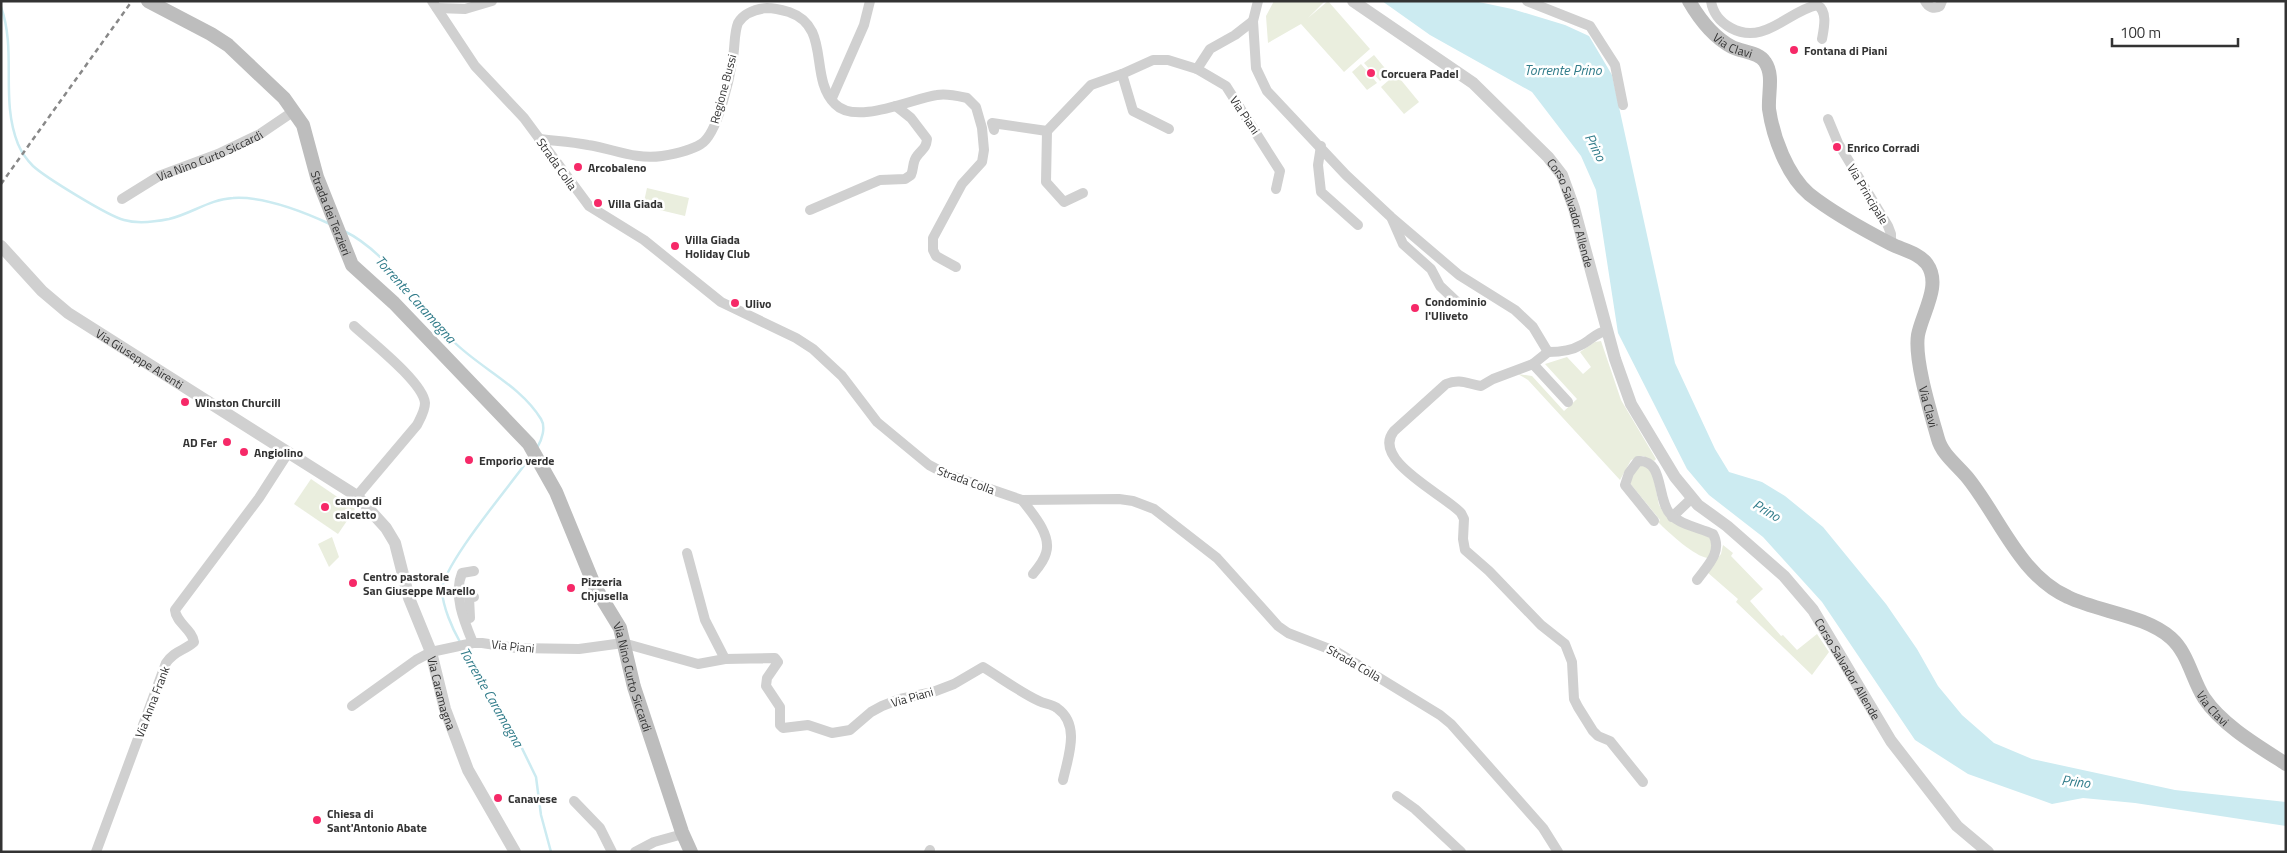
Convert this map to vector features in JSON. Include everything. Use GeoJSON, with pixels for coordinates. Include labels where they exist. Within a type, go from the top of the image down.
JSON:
{"type":"FeatureCollection","features":[{"type":"Feature","properties":{"kind":"main road","name":"Strada dei Terzieri"},"geometry":{"type":"LineString","coordinates":[[148,1],[228,45],[251,65],[294,111],[303,125],[317,177],[352,265],[394,303],[529,444]]}},
{"type":"Feature","properties":{"kind":"main road","name":"Via Clavi"},"geometry":{"type":"LineString","coordinates":[[1689,1],[1712,32],[1735,48],[1762,57],[1766,63],[1770,80],[1769,108],[1777,141],[1785,160],[1802,186],[1828,206],[1891,244],[1922,258],[1931,270],[1932,287],[1917,342],[1919,361],[1939,443],[1967,478],[2024,559],[2047,584],[2068,598],[2152,626],[2165,633],[2180,649],[2194,681],[2214,711],[2286,764]]}},
{"type":"Feature","properties":{"kind":"main road","name":"Via Nino Curto Siccardi"},"geometry":{"type":"LineString","coordinates":[[529,444],[541,462],[556,492],[595,587],[620,628],[634,687],[683,834],[691,852]]}},
{"type":"Feature","properties":{"kind":"street"},"geometry":{"type":"LineString","coordinates":[[434,5],[465,8],[492,1]]}},
{"type":"Feature","properties":{"kind":"street"},"geometry":{"type":"LineString","coordinates":[[832,98],[861,33],[870,1]]}},
{"type":"Feature","properties":{"kind":"street"},"geometry":{"type":"LineString","coordinates":[[1258,1],[1253,21],[1256,68],[1267,91],[1321,146],[1346,175],[1391,217],[1459,275],[1516,310],[1533,327],[1548,352]]}},
{"type":"Feature","properties":{"kind":"street","name":"Corso Salvador Allende"},"geometry":{"type":"LineString","coordinates":[[1353,1],[1472,83],[1548,157],[1562,175],[1574,208],[1606,331],[1631,404],[1674,477],[1698,505],[1735,532],[1784,576],[1812,610],[1891,740],[1957,826],[1988,852]]}},
{"type":"Feature","properties":{"kind":"street"},"geometry":{"type":"LineString","coordinates":[[1527,1],[1590,26],[1615,64],[1623,105]]}},
{"type":"Feature","properties":{"kind":"street"},"geometry":{"type":"LineString","coordinates":[[1711,1],[1716,16],[1725,25],[1744,33],[1756,33],[1778,26],[1802,5],[1817,4],[1821,7],[1824,23],[1822,39]]}},
{"type":"Feature","properties":{"kind":"street"},"geometry":{"type":"LineString","coordinates":[[1925,1],[1931,8],[1937,8],[1942,1]]}},
{"type":"Feature","properties":{"kind":"street","name":"Strada Colla"},"geometry":{"type":"LineString","coordinates":[[434,5],[475,66],[513,106],[589,206],[644,240],[720,302],[813,348],[842,376],[877,422],[928,465],[946,474],[1022,500],[1119,499],[1133,500],[1154,509],[1217,558],[1278,626],[1288,633],[1337,652],[1440,715],[1451,724],[1543,828],[1558,852]]}},
{"type":"Feature","properties":{"kind":"street","name":"Regione Bussi"},"geometry":{"type":"LineString","coordinates":[[539,139],[588,145],[635,157],[676,153],[702,144],[710,134],[722,101],[732,60],[738,23],[751,11],[767,8],[781,9],[796,14],[814,32],[819,49],[820,76],[824,87],[835,105],[857,112],[896,106],[938,95],[967,98],[976,107],[982,128],[984,150],[982,162],[962,184],[933,238],[933,250],[936,256],[956,267]]}},
{"type":"Feature","properties":{"kind":"street"},"geometry":{"type":"LineString","coordinates":[[1197,70],[1210,49],[1235,35],[1253,21]]}},
{"type":"Feature","properties":{"kind":"street","name":"Via Piani"},"geometry":{"type":"LineString","coordinates":[[1047,130],[1091,85],[1153,60],[1168,60],[1197,70],[1226,86],[1280,171],[1276,189]]}},
{"type":"Feature","properties":{"kind":"street"},"geometry":{"type":"LineString","coordinates":[[1122,74],[1133,111],[1169,130]]}},
{"type":"Feature","properties":{"kind":"street"},"geometry":{"type":"LineString","coordinates":[[810,210],[880,180],[905,178],[911,175],[914,162],[924,149],[927,139],[911,118],[896,106]]}},
{"type":"Feature","properties":{"kind":"street","name":"Via Nino Curto Siccardi"},"geometry":{"type":"LineString","coordinates":[[122,199],[159,176],[218,154],[260,134],[294,111]]}},
{"type":"Feature","properties":{"kind":"street","name":"Via Principale"},"geometry":{"type":"LineString","coordinates":[[1828,119],[1838,143],[1888,226],[1891,234],[1891,244]]}},
{"type":"Feature","properties":{"kind":"street"},"geometry":{"type":"LineString","coordinates":[[994,130],[992,123],[1047,130],[1046,182],[1064,202],[1083,193]]}},
{"type":"Feature","properties":{"kind":"street"},"geometry":{"type":"LineString","coordinates":[[1321,146],[1318,165],[1321,192],[1358,225]]}},
{"type":"Feature","properties":{"kind":"street"},"geometry":{"type":"LineString","coordinates":[[1391,217],[1403,244],[1431,270],[1440,286],[1458,303]]}},
{"type":"Feature","properties":{"kind":"street","name":"Via Giuseppe Airenti"},"geometry":{"type":"LineString","coordinates":[[1,246],[42,291],[68,313],[356,496],[386,528]]}},
{"type":"Feature","properties":{"kind":"street"},"geometry":{"type":"LineString","coordinates":[[354,326],[412,381],[421,393],[424,403],[423,414],[417,425],[356,496]]}},
{"type":"Feature","properties":{"kind":"street"},"geometry":{"type":"LineString","coordinates":[[1606,331],[1601,332],[1580,346],[1563,351],[1548,352],[1533,364],[1500,376],[1481,386],[1465,380],[1446,384],[1394,431],[1388,438],[1388,446],[1406,471],[1461,513],[1464,519],[1463,543],[1465,550],[1489,571],[1527,612],[1565,644],[1572,662],[1574,699],[1578,707],[1593,731],[1598,736],[1610,741],[1643,782]]}},
{"type":"Feature","properties":{"kind":"street"},"geometry":{"type":"LineString","coordinates":[[1533,364],[1568,402]]}},
{"type":"Feature","properties":{"kind":"street","name":"Via Anna Frank"},"geometry":{"type":"LineString","coordinates":[[96,852],[166,663],[172,654],[194,642],[193,635],[175,615],[175,610],[259,498],[288,453]]}},
{"type":"Feature","properties":{"kind":"street"},"geometry":{"type":"LineString","coordinates":[[1654,521],[1625,485],[1629,473],[1638,461],[1649,462],[1653,465],[1658,478],[1663,503],[1672,517],[1713,534],[1717,551],[1697,580]]}},
{"type":"Feature","properties":{"kind":"street"},"geometry":{"type":"LineString","coordinates":[[1672,517],[1692,498]]}},
{"type":"Feature","properties":{"kind":"street"},"geometry":{"type":"LineString","coordinates":[[1022,500],[1039,524],[1048,545],[1046,554],[1034,574]]}},
{"type":"Feature","properties":{"kind":"street","name":"Via Caramagna"},"geometry":{"type":"LineString","coordinates":[[386,528],[395,543],[416,620],[431,652],[445,709],[468,770],[515,852]]}},
{"type":"Feature","properties":{"kind":"street"},"geometry":{"type":"LineString","coordinates":[[687,553],[705,620],[725,659]]}},
{"type":"Feature","properties":{"kind":"street"},"geometry":{"type":"LineString","coordinates":[[474,571],[462,572],[458,595],[475,643]]}},
{"type":"Feature","properties":{"kind":"street","name":"Via Piani"},"geometry":{"type":"LineString","coordinates":[[474,597],[469,598],[469,614],[475,643]]}},
{"type":"Feature","properties":{"kind":"street","name":"Via Piani"},"geometry":{"type":"LineString","coordinates":[[431,652],[475,643],[516,648],[579,649],[623,643],[698,664],[725,659],[775,658],[778,662],[767,678],[766,686],[780,708],[780,726],[783,728],[808,724],[832,733],[850,730],[870,712],[882,706],[900,699],[940,689],[982,667],[1040,701],[1057,708],[1065,715],[1072,738],[1063,780]]}},
{"type":"Feature","properties":{"kind":"street"},"geometry":{"type":"LineString","coordinates":[[352,706],[416,660],[431,652]]}},
{"type":"Feature","properties":{"kind":"street"},"geometry":{"type":"LineString","coordinates":[[1397,796],[1416,809],[1461,852]]}},
{"type":"Feature","properties":{"kind":"street"},"geometry":{"type":"LineString","coordinates":[[574,801],[600,828],[612,852]]}},
{"type":"Feature","properties":{"kind":"street"},"geometry":{"type":"LineString","coordinates":[[635,852],[654,842],[683,834]]}},
{"type":"Feature","properties":{"kind":"green space"},"geometry":{"type":"Polygon","coordinates":[[[1274,1],[1325,1],[1308,18],[1328,1],[1370,49],[1344,72],[1301,24],[1268,43],[1266,16],[1274,1]]]}},
{"type":"Feature","properties":{"kind":"green space"},"geometry":{"type":"Polygon","coordinates":[[[1374,55],[1389,73],[1380,81],[1364,63],[1374,55]]]}},
{"type":"Feature","properties":{"kind":"green space"},"geometry":{"type":"Polygon","coordinates":[[[1361,64],[1377,83],[1367,90],[1352,72],[1361,64]]]}},
{"type":"Feature","properties":{"kind":"green space"},"geometry":{"type":"Polygon","coordinates":[[[1396,74],[1419,102],[1404,114],[1381,87],[1396,74]]]}},
{"type":"Feature","properties":{"kind":"green space"},"geometry":{"type":"Polygon","coordinates":[[[647,188],[689,198],[685,216],[643,206],[647,188]]]}},
{"type":"Feature","properties":{"kind":"green space"},"geometry":{"type":"Polygon","coordinates":[[[1601,341],[1621,400],[1656,459],[1654,461],[1643,456],[1631,460],[1620,480],[1528,380],[1518,374],[1532,376],[1564,411],[1577,399],[1545,364],[1567,357],[1583,374],[1591,367],[1580,352],[1595,342],[1601,341]]]}},
{"type":"Feature","properties":{"kind":"green space"},"geometry":{"type":"Polygon","coordinates":[[[1645,464],[1653,475],[1659,505],[1665,515],[1709,536],[1714,545],[1708,558],[1689,549],[1662,526],[1658,522],[1660,520],[1629,482],[1636,467],[1645,464]]]}},
{"type":"Feature","properties":{"kind":"green space","name":"campo di calcetto"},"geometry":{"type":"Polygon","coordinates":[[[311,479],[355,509],[338,534],[294,504],[311,479]]]}},
{"type":"Feature","properties":{"kind":"green space"},"geometry":{"type":"Polygon","coordinates":[[[332,537],[339,557],[329,567],[318,544],[332,537]]]}},
{"type":"Feature","properties":{"kind":"green space"},"geometry":{"type":"Polygon","coordinates":[[[1723,545],[1733,553],[1731,556],[1763,589],[1750,601],[1781,636],[1783,635],[1797,650],[1817,634],[1829,652],[1812,675],[1736,602],[1738,599],[1707,572],[1721,554],[1723,545]]]}},
{"type":"Feature","properties":{"kind":"water","name":"Torrente Prino"},"geometry":{"type":"Polygon","coordinates":[[[1382,1],[1474,1],[1512,9],[1565,25],[1589,36],[1612,75],[1675,363],[1715,449],[1729,472],[1762,482],[1785,496],[1823,527],[1886,604],[1917,649],[1938,686],[1962,715],[1994,743],[2032,759],[2175,790],[2286,802],[2286,826],[2135,803],[2083,798],[2052,804],[1968,774],[1915,740],[1822,602],[1763,537],[1709,495],[1687,469],[1618,333],[1596,190],[1581,156],[1532,92],[1430,35],[1382,1]]]}},
{"type":"Feature","properties":{"kind":"waterway","name":"Torrente Caramagna"},"geometry":{"type":"LineString","coordinates":[[1,7],[8,41],[10,110],[13,127],[18,144],[27,159],[50,179],[116,217],[135,222],[169,219],[216,201],[245,198],[270,202],[330,224]]}},
{"type":"Feature","properties":{"kind":"waterway","name":"Torrente Caramagna"},"geometry":{"type":"LineString","coordinates":[[344,231],[360,240],[375,252],[403,281],[453,341],[522,396],[532,407],[541,419],[543,426],[542,437],[537,448]]}},
{"type":"Feature","properties":{"kind":"waterway","name":"Torrente Caramagna"},"geometry":{"type":"LineString","coordinates":[[460,642],[444,604],[442,591],[445,579],[465,544],[531,456]]}},
{"type":"Feature","properties":{"kind":"waterway","name":"Torrente Caramagna"},"geometry":{"type":"LineString","coordinates":[[464,649],[517,738],[536,777],[541,815],[551,852]]}},
{"type":"Feature","properties":{"kind":"railway"},"geometry":{"type":"LineString","coordinates":[[1,184],[132,1]]}},
{"type":"Feature","properties":{"kind":"place","name":"Fontana di Piani"},"geometry":{"type":"Point","coordinates":[1794,50]}},
{"type":"Feature","properties":{"kind":"place","name":"Corcuera Padel"},"geometry":{"type":"Point","coordinates":[1371,73]}},
{"type":"Feature","properties":{"kind":"place","name":"Enrico Corradi"},"geometry":{"type":"Point","coordinates":[1837,147]}},
{"type":"Feature","properties":{"kind":"place","name":"Arcobaleno"},"geometry":{"type":"Point","coordinates":[578,167]}},
{"type":"Feature","properties":{"kind":"place","name":"Villa Giada"},"geometry":{"type":"Point","coordinates":[598,203]}},
{"type":"Feature","properties":{"kind":"place","name":"Villa Giada Holiday Club"},"geometry":{"type":"Point","coordinates":[675,246]}},
{"type":"Feature","properties":{"kind":"place","name":"Ulivo"},"geometry":{"type":"Point","coordinates":[735,303]}},
{"type":"Feature","properties":{"kind":"place","name":"Condominio l'Uliveto"},"geometry":{"type":"Point","coordinates":[1415,308]}},
{"type":"Feature","properties":{"kind":"place","name":"Winston Churcill"},"geometry":{"type":"Point","coordinates":[185,402]}},
{"type":"Feature","properties":{"kind":"place","name":"AD Fer"},"geometry":{"type":"Point","coordinates":[227,442]}},
{"type":"Feature","properties":{"kind":"place","name":"Angiolino"},"geometry":{"type":"Point","coordinates":[244,452]}},
{"type":"Feature","properties":{"kind":"place","name":"Emporio verde"},"geometry":{"type":"Point","coordinates":[469,460]}},
{"type":"Feature","properties":{"kind":"place","name":"campo di calcetto"},"geometry":{"type":"Point","coordinates":[325,507]}},
{"type":"Feature","properties":{"kind":"place","name":"Centro pastorale San Giuseppe Marello"},"geometry":{"type":"Point","coordinates":[353,583]}},
{"type":"Feature","properties":{"kind":"place","name":"Pizzeria Chjusella"},"geometry":{"type":"Point","coordinates":[571,588]}},
{"type":"Feature","properties":{"kind":"place","name":"Canavese"},"geometry":{"type":"Point","coordinates":[498,798]}},
{"type":"Feature","properties":{"kind":"place","name":"Chiesa di Sant'Antonio Abate"},"geometry":{"type":"Point","coordinates":[317,820]}},
{"type":"Feature","properties":{"kind":"water label","name":"Prino"},"geometry":{"type":"Point","coordinates":[1596,147]}},
{"type":"Feature","properties":{"kind":"water label","name":"Prino"},"geometry":{"type":"Point","coordinates":[1767,510]}},
{"type":"Feature","properties":{"kind":"water label","name":"Prino"},"geometry":{"type":"Point","coordinates":[2076,781]}}]}
